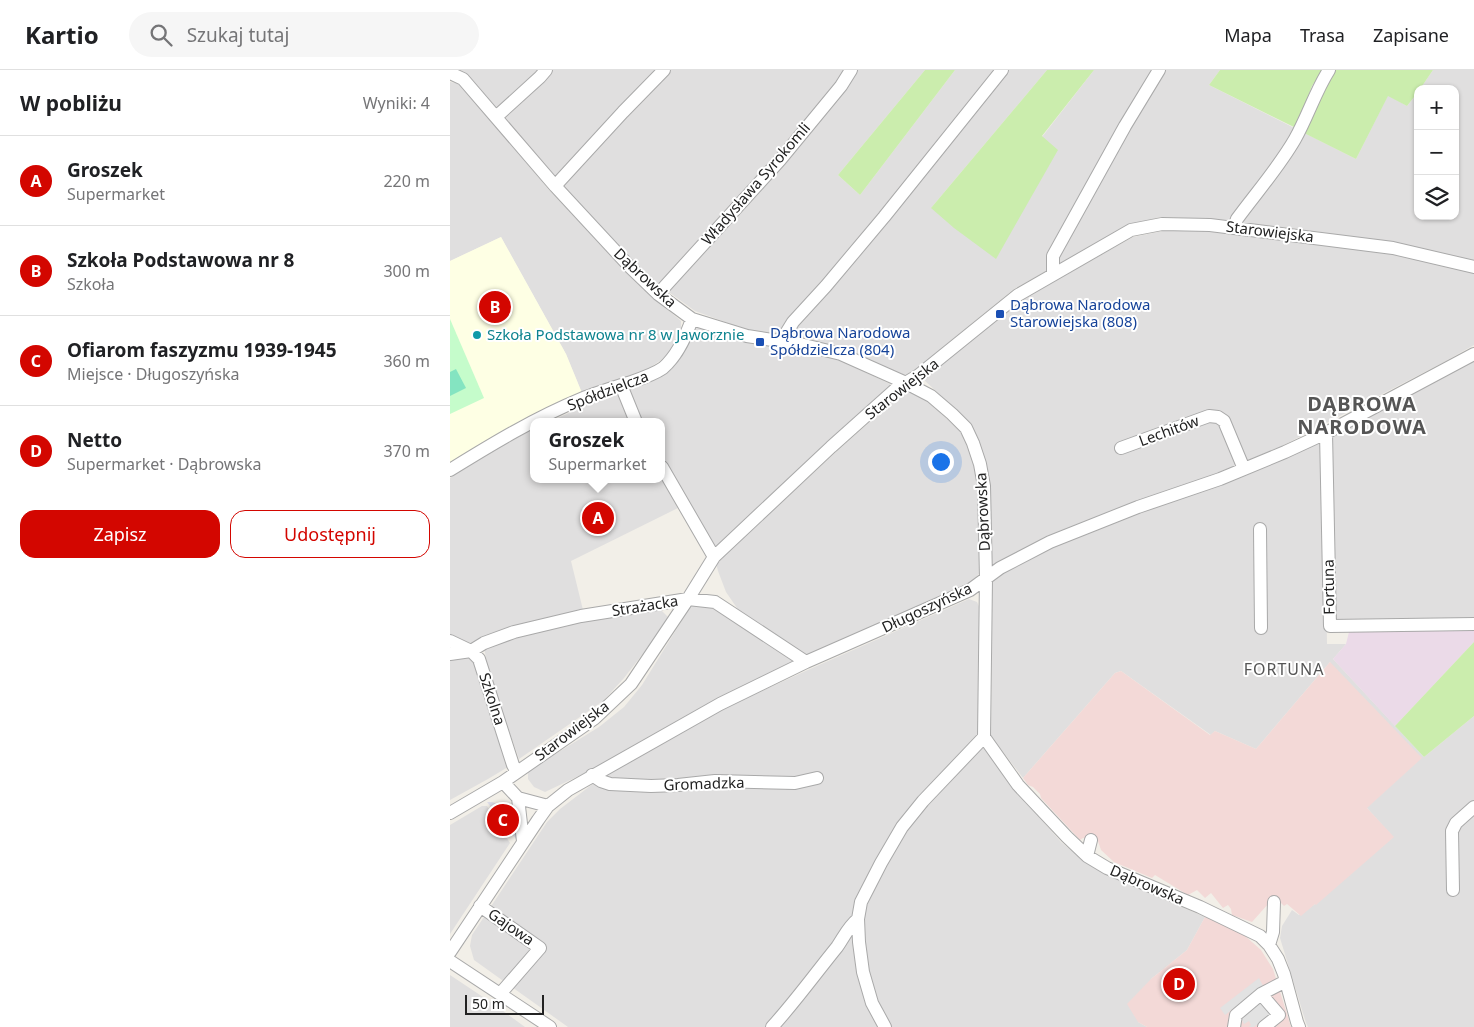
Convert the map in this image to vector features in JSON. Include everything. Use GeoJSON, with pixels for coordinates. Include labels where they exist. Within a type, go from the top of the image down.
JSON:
{"type":"FeatureCollection","features":[{"type":"Feature","properties":{"kind":"street"},"geometry":{"type":"LineString","coordinates":[[496,117],[546,70]]}},
{"type":"Feature","properties":{"kind":"street"},"geometry":{"type":"LineString","coordinates":[[554,186],[664,70]]}},
{"type":"Feature","properties":{"kind":"street","name":"Władysława Syrokomli"},"geometry":{"type":"LineString","coordinates":[[658,294],[780,160],[852,70]]}},
{"type":"Feature","properties":{"kind":"street"},"geometry":{"type":"LineString","coordinates":[[783,342],[793,322],[884,217],[1002,70]]}},
{"type":"Feature","properties":{"kind":"street"},"geometry":{"type":"LineString","coordinates":[[1053,274],[1053,256],[1125,126],[1159,70]]}},
{"type":"Feature","properties":{"kind":"street"},"geometry":{"type":"LineString","coordinates":[[1234,228],[1237,219],[1294,140],[1329,70]]}},
{"type":"Feature","properties":{"kind":"street","name":"Dąbrowska"},"geometry":{"type":"LineString","coordinates":[[450,73],[463,79],[554,186],[631,268],[658,294],[692,319],[747,336],[804,345],[841,354],[931,396],[966,428],[980,464],[984,486],[986,578],[984,737],[1018,784],[1033,794],[1067,837],[1087,856],[1107,868],[1260,936],[1269,945],[1278,959],[1300,1027]]}},
{"type":"Feature","properties":{"kind":"street","name":"Starowiejska"},"geometry":{"type":"LineString","coordinates":[[450,813],[504,782],[595,718],[631,684],[714,558],[831,447],[897,388],[919,376],[1018,295],[1131,230],[1162,224],[1210,225],[1393,248],[1474,267]]}},
{"type":"Feature","properties":{"kind":"street","name":"Spółdzielcza"},"geometry":{"type":"LineString","coordinates":[[542,418],[581,399],[648,376],[662,368],[673,357],[686,336],[692,319]]}},
{"type":"Feature","properties":{"kind":"street","name":"Długoszyńska"},"geometry":{"type":"LineString","coordinates":[[450,952],[548,806],[568,790],[720,704],[806,662],[970,590],[1000,568],[1050,542],[1285,452],[1326,433],[1474,354]]}},
{"type":"Feature","properties":{"kind":"street"},"geometry":{"type":"LineString","coordinates":[[621,385],[634,418]]}},
{"type":"Feature","properties":{"kind":"street","name":"Lechitów"},"geometry":{"type":"LineString","coordinates":[[1121,448],[1209,416],[1218,417],[1224,421],[1244,469]]}},
{"type":"Feature","properties":{"kind":"street","name":"Spółdzielcza"},"geometry":{"type":"LineString","coordinates":[[450,470],[491,444],[530,424]]}},
{"type":"Feature","properties":{"kind":"street","name":"Fortuna"},"geometry":{"type":"LineString","coordinates":[[1326,433],[1330,626],[1474,624]]}},
{"type":"Feature","properties":{"kind":"street"},"geometry":{"type":"LineString","coordinates":[[665,473],[714,558]]}},
{"type":"Feature","properties":{"kind":"street"},"geometry":{"type":"LineString","coordinates":[[1260,529],[1261,628]]}},
{"type":"Feature","properties":{"kind":"street","name":"Strażacka"},"geometry":{"type":"LineString","coordinates":[[450,654],[471,651],[484,643],[514,632],[672,596],[715,602],[806,662]]}},
{"type":"Feature","properties":{"kind":"street"},"geometry":{"type":"LineString","coordinates":[[450,641],[471,651]]}},
{"type":"Feature","properties":{"kind":"street","name":"Szkolna"},"geometry":{"type":"LineString","coordinates":[[471,651],[479,659],[513,765],[517,772]]}},
{"type":"Feature","properties":{"kind":"street"},"geometry":{"type":"LineString","coordinates":[[885,1027],[872,1003],[863,972],[858,919],[861,902],[902,827],[923,800],[984,737]]}},
{"type":"Feature","properties":{"kind":"street","name":"Gromadzka"},"geometry":{"type":"LineString","coordinates":[[592,776],[610,784],[651,786],[715,781],[796,783],[817,778]]}},
{"type":"Feature","properties":{"kind":"street"},"geometry":{"type":"LineString","coordinates":[[504,782],[518,798],[548,806]]}},
{"type":"Feature","properties":{"kind":"street"},"geometry":{"type":"LineString","coordinates":[[518,798],[523,842]]}},
{"type":"Feature","properties":{"kind":"street"},"geometry":{"type":"LineString","coordinates":[[1453,890],[1452,831],[1456,823],[1474,808]]}},
{"type":"Feature","properties":{"kind":"street"},"geometry":{"type":"LineString","coordinates":[[1087,856],[1091,840]]}},
{"type":"Feature","properties":{"kind":"street"},"geometry":{"type":"LineString","coordinates":[[1193,892],[1200,908]]}},
{"type":"Feature","properties":{"kind":"street"},"geometry":{"type":"LineString","coordinates":[[1269,945],[1273,932],[1274,902]]}},
{"type":"Feature","properties":{"kind":"street","name":"Gajowa"},"geometry":{"type":"LineString","coordinates":[[480,906],[540,948],[500,994]]}},
{"type":"Feature","properties":{"kind":"street"},"geometry":{"type":"LineString","coordinates":[[772,1027],[842,940],[850,926],[858,919]]}},
{"type":"Feature","properties":{"kind":"street"},"geometry":{"type":"LineString","coordinates":[[450,961],[550,1027]]}},
{"type":"Feature","properties":{"kind":"street"},"geometry":{"type":"LineString","coordinates":[[1234,1027],[1236,1015],[1261,994],[1286,982]]}},
{"type":"Feature","properties":{"kind":"street"},"geometry":{"type":"LineString","coordinates":[[1261,994],[1280,1015],[1264,1027]]}},
{"type":"Feature","properties":{"kind":"shaded area"},"geometry":{"type":"Polygon","coordinates":[[[460,70],[847,70],[773,159],[659,286],[634,264],[562,186],[464,72],[460,70]]]}},
{"type":"Feature","properties":{"kind":"shaded area"},"geometry":{"type":"Polygon","coordinates":[[[857,70],[925,70],[838,175],[860,195],[955,70],[1047,70],[931,208],[1042,137],[1094,70],[1220,70],[1209,85],[1356,159],[1388,95],[1407,106],[1414,97],[1414,220],[1459,220],[1459,85],[1423,85],[1433,70],[1474,70],[1474,261],[1392,242],[1208,219],[1161,217],[1128,225],[1014,289],[915,370],[905,375],[866,360],[843,348],[803,338],[776,336],[747,330],[695,311],[666,290],[857,70]]]}},
{"type":"Feature","properties":{"kind":"shaded area"},"geometry":{"type":"Polygon","coordinates":[[[450,82],[462,84],[549,190],[655,299],[681,321],[681,332],[668,355],[648,369],[582,393],[566,354],[501,237],[450,261],[450,82]]]}},
{"type":"Feature","properties":{"kind":"shaded area"},"geometry":{"type":"Polygon","coordinates":[[[1209,230],[1393,254],[1474,272],[1474,345],[1282,446],[990,567],[988,485],[954,408],[923,379],[1023,299],[1133,237],[1163,231],[1209,230]]]}},
{"type":"Feature","properties":{"kind":"shaded area"},"geometry":{"type":"Polygon","coordinates":[[[501,237],[566,354],[582,393],[505,430],[450,465],[450,261],[501,237]]]}},
{"type":"Feature","properties":{"kind":"shaded area"},"geometry":{"type":"Polygon","coordinates":[[[694,325],[746,341],[777,348],[806,350],[840,360],[892,385],[716,549],[665,465],[665,418],[640,418],[629,388],[660,375],[694,325]]]}},
{"type":"Feature","properties":{"kind":"shaded area"},"geometry":{"type":"Polygon","coordinates":[[[1474,360],[1474,619],[1334,622],[1330,435],[1474,360]]]}},
{"type":"Feature","properties":{"kind":"shaded area"},"geometry":{"type":"Polygon","coordinates":[[[909,391],[929,402],[961,432],[968,446],[976,468],[978,487],[980,573],[967,585],[806,657],[739,611],[726,592],[716,563],[836,452],[900,395],[909,391]]]}},
{"type":"Feature","properties":{"kind":"shaded area"},"geometry":{"type":"Polygon","coordinates":[[[617,392],[630,418],[558,418],[617,392]]]}},
{"type":"Feature","properties":{"kind":"shaded area"},"geometry":{"type":"Polygon","coordinates":[[[530,430],[530,483],[665,483],[678,508],[571,561],[583,610],[482,638],[471,643],[461,641],[450,634],[450,478],[492,451],[530,430]]]}},
{"type":"Feature","properties":{"kind":"shaded area"},"geometry":{"type":"Polygon","coordinates":[[[1324,437],[1327,644],[1346,644],[1333,659],[1424,757],[1474,716],[1474,1027],[1308,1027],[1306,1023],[1280,938],[1282,926],[1292,910],[1299,915],[1315,904],[1393,837],[1367,808],[1330,662],[1256,749],[1215,731],[1211,735],[1121,671],[1115,673],[1023,778],[991,736],[992,582],[1005,572],[1053,546],[1324,437]]]}},
{"type":"Feature","properties":{"kind":"shaded area"},"geometry":{"type":"Polygon","coordinates":[[[969,599],[977,602],[981,611],[979,735],[918,799],[857,903],[879,1027],[568,1027],[474,960],[470,946],[472,935],[547,822],[560,809],[611,770],[725,708],[969,599]]]}},
{"type":"Feature","properties":{"kind":"shaded area"},"geometry":{"type":"Polygon","coordinates":[[[692,604],[714,607],[795,661],[718,698],[604,764],[545,792],[534,787],[528,779],[528,771],[599,727],[624,707],[642,685],[692,604]]]}},
{"type":"Feature","properties":{"kind":"shaded area"},"geometry":{"type":"Polygon","coordinates":[[[659,608],[670,619],[624,678],[603,701],[519,759],[490,677],[484,648],[583,620],[659,608]]]}},
{"type":"Feature","properties":{"kind":"shaded area"},"geometry":{"type":"Polygon","coordinates":[[[1474,628],[1474,642],[1395,726],[1333,659],[1346,644],[1349,632],[1474,628]]]}},
{"type":"Feature","properties":{"kind":"shaded area"},"geometry":{"type":"Polygon","coordinates":[[[450,648],[467,656],[475,664],[508,767],[450,800],[450,648]]]}},
{"type":"Feature","properties":{"kind":"shaded area"},"geometry":{"type":"Polygon","coordinates":[[[1330,662],[1422,758],[1367,808],[1394,837],[1301,916],[1287,904],[1284,906],[1280,902],[1269,903],[1252,922],[1232,915],[1228,905],[1223,908],[1211,893],[1205,898],[1197,890],[1188,895],[1155,875],[1152,878],[1114,862],[1101,850],[1098,841],[1083,838],[1080,840],[1041,798],[1040,794],[1028,785],[1023,778],[1115,673],[1121,671],[1210,735],[1215,731],[1256,749],[1330,662]]]}},
{"type":"Feature","properties":{"kind":"shaded area"},"geometry":{"type":"Polygon","coordinates":[[[982,745],[1013,787],[1061,842],[1084,861],[1107,875],[1205,917],[1187,950],[1151,979],[1138,1022],[1147,1027],[891,1027],[877,1001],[866,969],[864,905],[906,829],[982,745]]]}},
{"type":"Feature","properties":{"kind":"shaded area"},"geometry":{"type":"Polygon","coordinates":[[[487,802],[504,806],[511,814],[516,824],[516,839],[487,802]]]}},
{"type":"Feature","properties":{"kind":"shaded area"},"geometry":{"type":"Polygon","coordinates":[[[482,806],[487,806],[510,843],[450,934],[450,825],[482,806]]]}},
{"type":"Feature","properties":{"kind":"shaded area"},"geometry":{"type":"Polygon","coordinates":[[[1205,917],[1244,935],[1261,950],[1273,969],[1291,1027],[1147,1027],[1138,1022],[1127,1004],[1151,979],[1187,950],[1205,917]]]}},
{"type":"Feature","properties":{"kind":"shaded area"},"geometry":{"type":"Polygon","coordinates":[[[450,975],[492,1003],[525,1027],[450,1027],[450,975]]]}},
{"type":"Feature","properties":{"kind":"shaded area"},"geometry":{"type":"Polygon","coordinates":[[[1259,978],[1263,986],[1225,1015],[1220,1008],[1259,978]]]}},
{"type":"Feature","properties":{"kind":"shaded area"},"geometry":{"type":"Polygon","coordinates":[[[1261,1002],[1272,1014],[1254,1027],[1249,1027],[1251,1025],[1249,1021],[1244,1024],[1241,1018],[1261,1002]]]}},
{"type":"Feature","properties":{"kind":"green space"},"geometry":{"type":"Polygon","coordinates":[[[925,70],[955,70],[860,195],[838,175],[925,70]]]}},
{"type":"Feature","properties":{"kind":"green space"},"geometry":{"type":"Polygon","coordinates":[[[1047,70],[1094,70],[1042,136],[1058,150],[996,259],[954,228],[931,208],[1047,70]]]}},
{"type":"Feature","properties":{"kind":"green space"},"geometry":{"type":"Polygon","coordinates":[[[1220,70],[1323,70],[1312,86],[1296,128],[1209,85],[1220,70]]]}},
{"type":"Feature","properties":{"kind":"green space"},"geometry":{"type":"Polygon","coordinates":[[[1334,70],[1433,70],[1423,85],[1414,85],[1414,97],[1407,106],[1388,96],[1356,159],[1302,132],[1334,70]]]}},
{"type":"Feature","properties":{"kind":"green space"},"geometry":{"type":"Polygon","coordinates":[[[450,319],[484,398],[450,414],[450,319]]]}},
{"type":"Feature","properties":{"kind":"green space"},"geometry":{"type":"Polygon","coordinates":[[[456,369],[466,388],[450,396],[450,372],[456,369]]]}},
{"type":"Feature","properties":{"kind":"green space"},"geometry":{"type":"Polygon","coordinates":[[[1474,642],[1474,716],[1424,757],[1395,726],[1474,642]]]}},
{"type":"Feature","properties":{"kind":"place","name":"Szkoła Podstawowa nr 8"},"geometry":{"type":"Point","coordinates":[495,307]}},
{"type":"Feature","properties":{"kind":"place","name":"Dąbrowa Narodowa Starowiejska (808)"},"geometry":{"type":"Point","coordinates":[1000,314]}},
{"type":"Feature","properties":{"kind":"place","name":"Szkoła Podstawowa nr 8 w Jaworznie"},"geometry":{"type":"Point","coordinates":[477,335]}},
{"type":"Feature","properties":{"kind":"place","name":"Dąbrowa Narodowa Spółdzielcza (804)"},"geometry":{"type":"Point","coordinates":[760,342]}},
{"type":"Feature","properties":{"kind":"place","name":"Groszek"},"geometry":{"type":"Point","coordinates":[598,518]}},
{"type":"Feature","properties":{"kind":"place","name":"Ofiarom faszyzmu 1939-1945"},"geometry":{"type":"Point","coordinates":[503,820]}},
{"type":"Feature","properties":{"kind":"place","name":"Netto"},"geometry":{"type":"Point","coordinates":[1179,984]}},
{"type":"Feature","properties":{"kind":"district","name":"DĄBROWA NARODOWA"},"geometry":{"type":"Point","coordinates":[1362,416]}},
{"type":"Feature","properties":{"kind":"district","name":"FORTUNA"},"geometry":{"type":"Point","coordinates":[1284,669]}}]}
